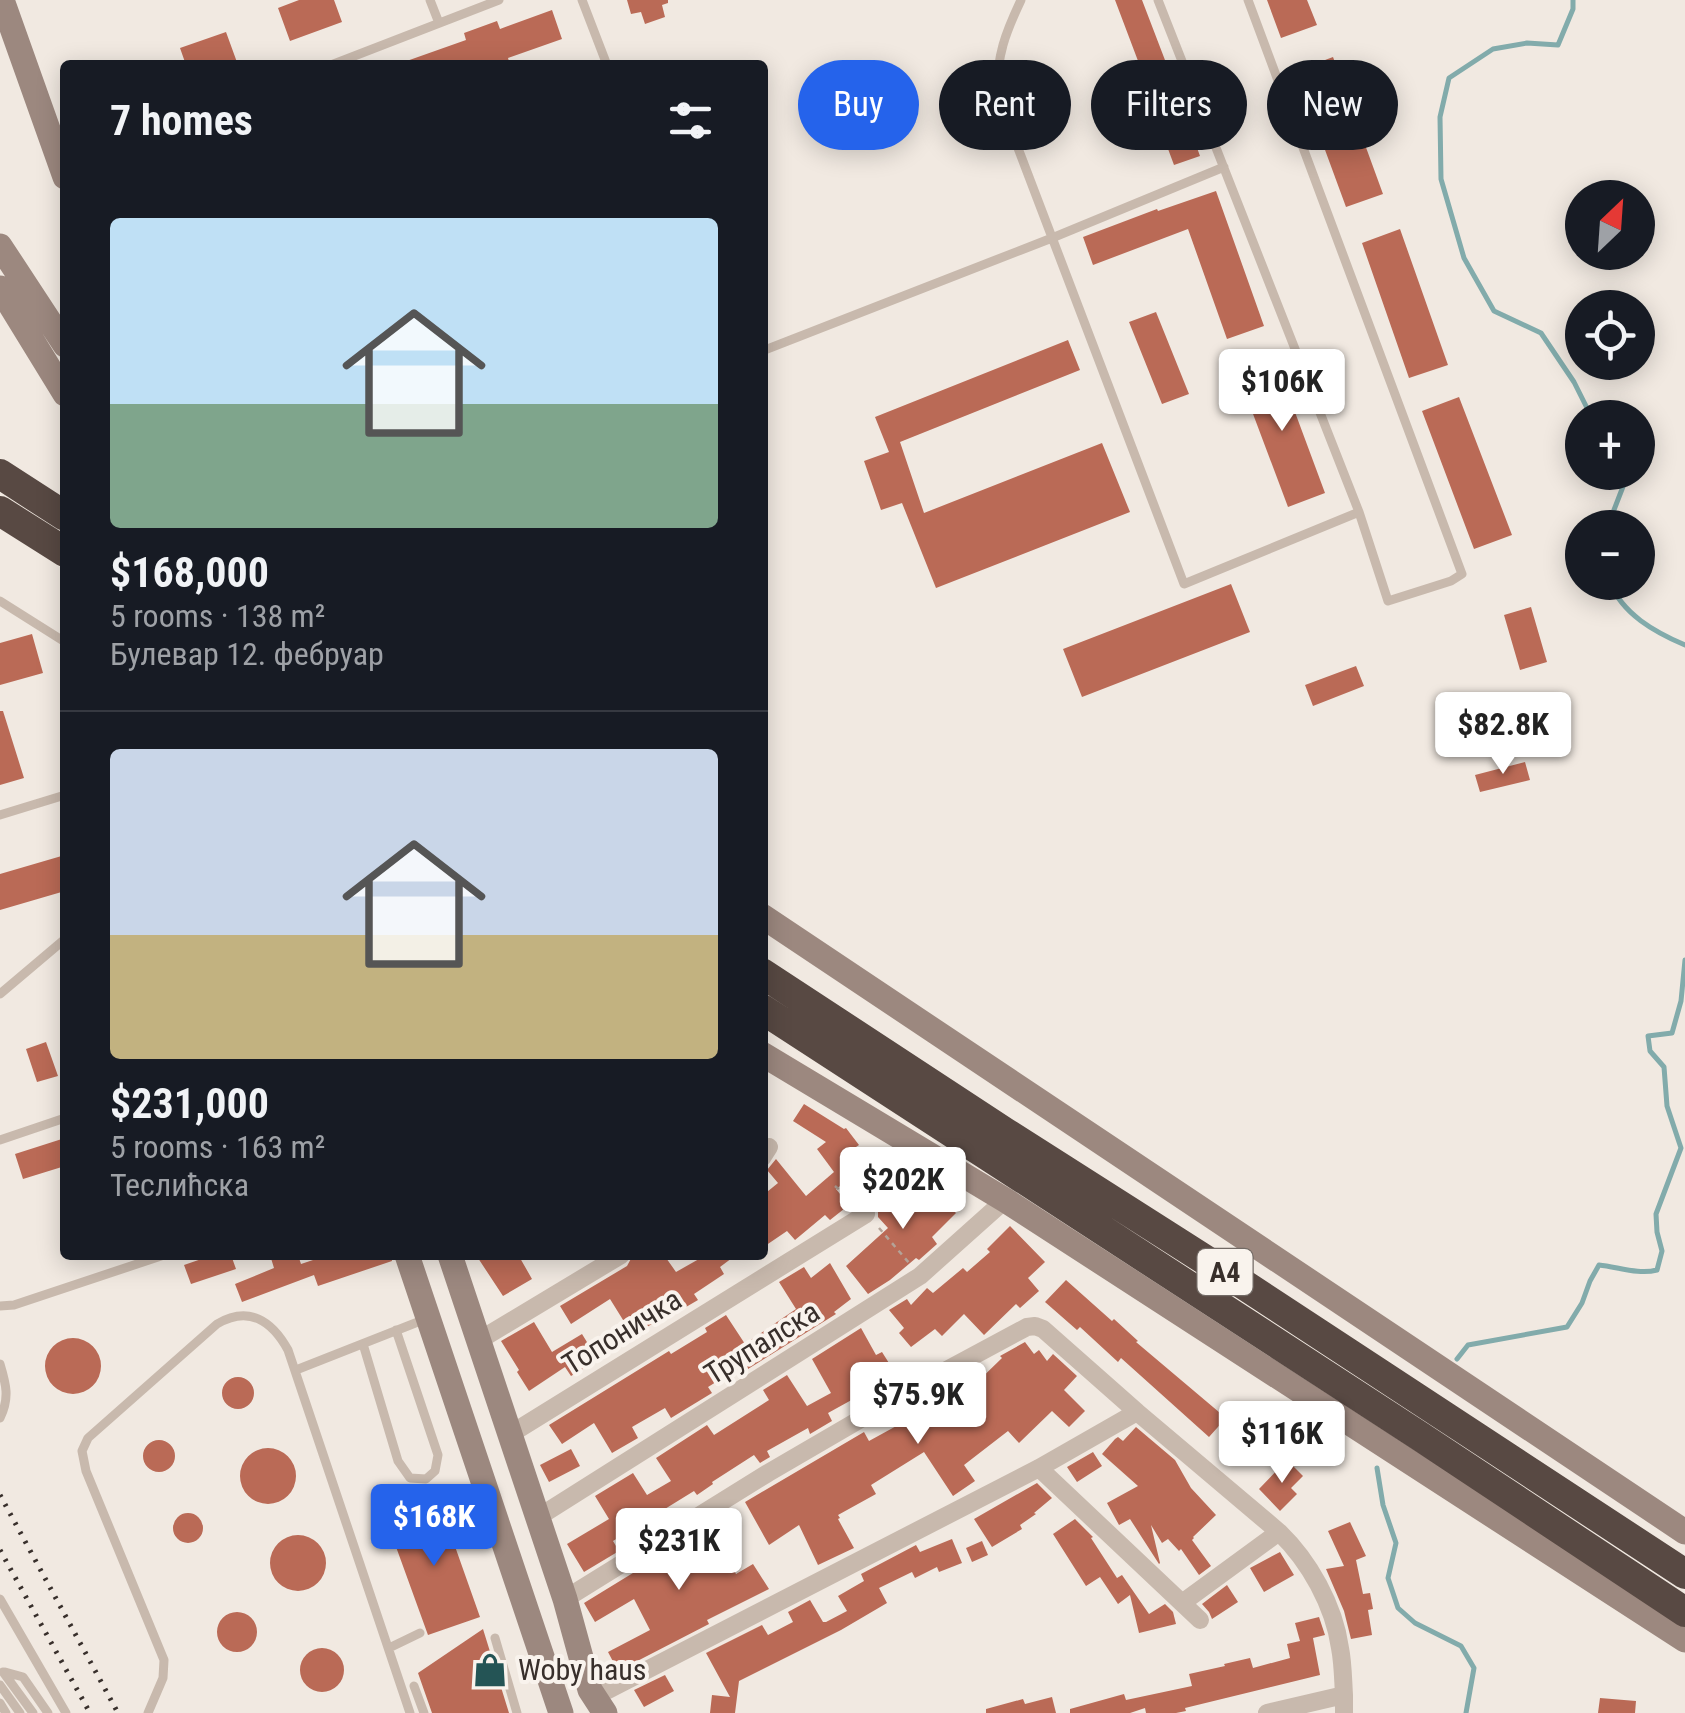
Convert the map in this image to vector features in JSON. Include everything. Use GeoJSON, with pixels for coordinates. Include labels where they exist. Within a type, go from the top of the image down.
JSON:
{"type":"FeatureCollection","features":[{"type":"Feature","properties":{"kind":"highway"},"geometry":{"type":"LineString","coordinates":[[0,474],[60,513]]}},
{"type":"Feature","properties":{"kind":"highway"},"geometry":{"type":"LineString","coordinates":[[0,510],[60,549]]}},
{"type":"Feature","properties":{"kind":"highway","name":"A4"},"geometry":{"type":"LineString","coordinates":[[768,977],[1685,1574]]}},
{"type":"Feature","properties":{"kind":"highway","name":"A4"},"geometry":{"type":"LineString","coordinates":[[768,1013],[1685,1612]]}},
{"type":"Feature","properties":{"kind":"main road"},"geometry":{"type":"LineString","coordinates":[[2,0],[60,160]]}},
{"type":"Feature","properties":{"kind":"main road"},"geometry":{"type":"LineString","coordinates":[[0,246],[60,337]]}},
{"type":"Feature","properties":{"kind":"main road"},"geometry":{"type":"LineString","coordinates":[[0,288],[60,386]]}},
{"type":"Feature","properties":{"kind":"main road"},"geometry":{"type":"LineString","coordinates":[[768,920],[1685,1532]]}},
{"type":"Feature","properties":{"kind":"main road"},"geometry":{"type":"LineString","coordinates":[[768,1058],[1005,1200],[1685,1640]]}},
{"type":"Feature","properties":{"kind":"main road"},"geometry":{"type":"LineString","coordinates":[[409,1260],[561,1713]]}},
{"type":"Feature","properties":{"kind":"main road"},"geometry":{"type":"LineString","coordinates":[[452,1260],[565,1600],[596,1708]]}},
{"type":"Feature","properties":{"kind":"street","name":"Трупалска"},"geometry":{"type":"LineString","coordinates":[[537,1518],[920,1276],[1005,1200]]}},
{"type":"Feature","properties":{"kind":"street","name":"Топоничка"},"geometry":{"type":"LineString","coordinates":[[509,1435],[866,1214]]}},
{"type":"Feature","properties":{"kind":"street"},"geometry":{"type":"LineString","coordinates":[[478,1341],[612,1260]]}},
{"type":"Feature","properties":{"kind":"street"},"geometry":{"type":"LineString","coordinates":[[565,1600],[768,1473],[1030,1326],[1043,1329],[1295,1547],[1306,1563],[1340,1645],[1344,1704],[1266,1713]]}},
{"type":"Feature","properties":{"kind":"street"},"geometry":{"type":"LineString","coordinates":[[596,1708],[608,1690],[1039,1468],[1137,1412]]}},
{"type":"Feature","properties":{"kind":"street"},"geometry":{"type":"LineString","coordinates":[[1039,1468],[1200,1620]]}},
{"type":"Feature","properties":{"kind":"street"},"geometry":{"type":"LineString","coordinates":[[1182,1603],[1278,1532]]}},
{"type":"Feature","properties":{"kind":"lane"},"geometry":{"type":"LineString","coordinates":[[430,0],[439,23]]}},
{"type":"Feature","properties":{"kind":"lane"},"geometry":{"type":"LineString","coordinates":[[344,60],[499,0]]}},
{"type":"Feature","properties":{"kind":"lane"},"geometry":{"type":"LineString","coordinates":[[582,0],[605,60]]}},
{"type":"Feature","properties":{"kind":"lane"},"geometry":{"type":"LineString","coordinates":[[1021,0],[997,61],[997,93],[1184,584],[1359,512]]}},
{"type":"Feature","properties":{"kind":"lane"},"geometry":{"type":"LineString","coordinates":[[1158,0],[1359,512],[1388,601],[1452,581],[1462,574],[1248,0]]}},
{"type":"Feature","properties":{"kind":"lane"},"geometry":{"type":"LineString","coordinates":[[768,349],[1224,168]]}},
{"type":"Feature","properties":{"kind":"lane"},"geometry":{"type":"LineString","coordinates":[[0,601],[60,639]]}},
{"type":"Feature","properties":{"kind":"lane"},"geometry":{"type":"LineString","coordinates":[[0,815],[60,797]]}},
{"type":"Feature","properties":{"kind":"lane"},"geometry":{"type":"LineString","coordinates":[[0,994],[60,944]]}},
{"type":"Feature","properties":{"kind":"lane"},"geometry":{"type":"LineString","coordinates":[[0,1140],[60,1120]]}},
{"type":"Feature","properties":{"kind":"lane"},"geometry":{"type":"LineString","coordinates":[[0,1306],[14,1305],[149,1260]]}},
{"type":"Feature","properties":{"kind":"lane"},"geometry":{"type":"LineString","coordinates":[[148,1713],[162,1678],[164,1660],[86,1470],[84,1445],[217,1324],[236,1316],[253,1316],[270,1325],[284,1343],[296,1370],[410,1713]]}},
{"type":"Feature","properties":{"kind":"lane"},"geometry":{"type":"LineString","coordinates":[[296,1370],[428,1318]]}},
{"type":"Feature","properties":{"kind":"lane"},"geometry":{"type":"LineString","coordinates":[[363,1344],[398,1461],[410,1478],[426,1479],[435,1471],[438,1455],[396,1330]]}},
{"type":"Feature","properties":{"kind":"lane"},"geometry":{"type":"LineString","coordinates":[[0,1364],[7,1389],[6,1406],[0,1418]]}},
{"type":"Feature","properties":{"kind":"lane"},"geometry":{"type":"LineString","coordinates":[[0,1599],[66,1713]]}},
{"type":"Feature","properties":{"kind":"lane"},"geometry":{"type":"LineString","coordinates":[[388,1648],[420,1633]]}},
{"type":"Feature","properties":{"kind":"lane"},"geometry":{"type":"LineString","coordinates":[[496,1638],[517,1713]]}},
{"type":"Feature","properties":{"kind":"lane"},"geometry":{"type":"LineString","coordinates":[[2,1672],[33,1713]]}},
{"type":"Feature","properties":{"kind":"lane"},"geometry":{"type":"LineString","coordinates":[[2,1672],[23,1677],[48,1713]]}},
{"type":"Feature","properties":{"kind":"lane"},"geometry":{"type":"LineString","coordinates":[[0,1685],[20,1713]]}},
{"type":"Feature","properties":{"kind":"lane"},"geometry":{"type":"LineString","coordinates":[[414,1686],[424,1713]]}},
{"type":"Feature","properties":{"kind":"lane"},"geometry":{"type":"LineString","coordinates":[[0,1703],[6,1713]]}},
{"type":"Feature","properties":{"kind":"path"},"geometry":{"type":"LineString","coordinates":[[835,1186],[866,1214],[920,1276]]}},
{"type":"Feature","properties":{"kind":"building"},"geometry":{"type":"Polygon","coordinates":[[[299,0],[334,0],[342,22],[290,41],[278,8],[299,0]]]}},
{"type":"Feature","properties":{"kind":"building"},"geometry":{"type":"Polygon","coordinates":[[[627,0],[668,0],[662,5],[665,17],[645,24],[641,12],[631,14],[627,0]]]}},
{"type":"Feature","properties":{"kind":"building"},"geometry":{"type":"Polygon","coordinates":[[[1115,0],[1142,0],[1165,60],[1138,60],[1115,0]]]}},
{"type":"Feature","properties":{"kind":"building"},"geometry":{"type":"Polygon","coordinates":[[[1267,0],[1307,0],[1317,25],[1281,38],[1267,0]]]}},
{"type":"Feature","properties":{"kind":"building"},"geometry":{"type":"Polygon","coordinates":[[[552,10],[562,39],[509,60],[409,60],[466,40],[464,33],[497,21],[500,29],[552,10]]]}},
{"type":"Feature","properties":{"kind":"building"},"geometry":{"type":"Polygon","coordinates":[[[226,32],[236,60],[184,60],[180,48],[226,32]]]}},
{"type":"Feature","properties":{"kind":"building"},"geometry":{"type":"Polygon","coordinates":[[[1168,150],[1198,150],[1200,156],[1174,165],[1168,150]]]}},
{"type":"Feature","properties":{"kind":"building"},"geometry":{"type":"Polygon","coordinates":[[[1325,150],[1367,150],[1383,194],[1346,207],[1325,150]]]}},
{"type":"Feature","properties":{"kind":"building"},"geometry":{"type":"Polygon","coordinates":[[[1216,191],[1264,326],[1227,339],[1188,229],[1093,265],[1083,237],[1216,191]]]}},
{"type":"Feature","properties":{"kind":"building"},"geometry":{"type":"Polygon","coordinates":[[[1400,229],[1448,365],[1409,378],[1362,243],[1400,229]]]}},
{"type":"Feature","properties":{"kind":"building"},"geometry":{"type":"Polygon","coordinates":[[[1156,312],[1189,394],[1162,404],[1129,322],[1156,312]]]}},
{"type":"Feature","properties":{"kind":"building"},"geometry":{"type":"Polygon","coordinates":[[[1068,340],[1080,370],[900,442],[924,513],[1102,443],[1130,512],[936,588],[902,503],[881,510],[864,461],[889,452],[875,417],[1068,340]]]}},
{"type":"Feature","properties":{"kind":"building"},"geometry":{"type":"Polygon","coordinates":[[[1276,361],[1325,493],[1288,507],[1238,374],[1276,361]]]}},
{"type":"Feature","properties":{"kind":"building"},"geometry":{"type":"Polygon","coordinates":[[[1459,397],[1512,535],[1474,549],[1422,411],[1459,397]]]}},
{"type":"Feature","properties":{"kind":"building"},"geometry":{"type":"Polygon","coordinates":[[[1231,584],[1250,632],[1082,697],[1063,649],[1231,584]]]}},
{"type":"Feature","properties":{"kind":"building"},"geometry":{"type":"Polygon","coordinates":[[[1531,607],[1547,662],[1520,670],[1504,615],[1531,607]]]}},
{"type":"Feature","properties":{"kind":"building"},"geometry":{"type":"Polygon","coordinates":[[[32,634],[43,673],[0,685],[0,643],[32,634]]]}},
{"type":"Feature","properties":{"kind":"building"},"geometry":{"type":"Polygon","coordinates":[[[1356,666],[1364,686],[1313,706],[1305,685],[1356,666]]]}},
{"type":"Feature","properties":{"kind":"building"},"geometry":{"type":"Polygon","coordinates":[[[0,711],[24,778],[0,785],[0,711]]]}},
{"type":"Feature","properties":{"kind":"building"},"geometry":{"type":"Polygon","coordinates":[[[1525,762],[1530,780],[1480,792],[1475,775],[1525,762]]]}},
{"type":"Feature","properties":{"kind":"building"},"geometry":{"type":"Polygon","coordinates":[[[60,856],[60,892],[0,910],[0,874],[60,856]]]}},
{"type":"Feature","properties":{"kind":"building"},"geometry":{"type":"Polygon","coordinates":[[[46,1042],[58,1076],[37,1082],[26,1049],[46,1042]]]}},
{"type":"Feature","properties":{"kind":"building"},"geometry":{"type":"Polygon","coordinates":[[[804,1104],[846,1128],[859,1145],[853,1149],[866,1167],[836,1189],[849,1205],[830,1220],[825,1215],[795,1240],[787,1231],[768,1244],[768,1191],[778,1183],[768,1169],[776,1159],[806,1196],[834,1172],[817,1149],[826,1142],[793,1121],[804,1104]]]}},
{"type":"Feature","properties":{"kind":"building"},"geometry":{"type":"Polygon","coordinates":[[[60,1140],[60,1168],[23,1179],[15,1154],[60,1140]]]}},
{"type":"Feature","properties":{"kind":"building"},"geometry":{"type":"Polygon","coordinates":[[[918,1168],[937,1188],[934,1192],[956,1213],[932,1237],[937,1244],[868,1294],[846,1266],[888,1228],[878,1212],[918,1168]]]}},
{"type":"Feature","properties":{"kind":"building"},"geometry":{"type":"Polygon","coordinates":[[[1010,1226],[1045,1262],[1028,1278],[1039,1291],[1020,1308],[1016,1304],[984,1335],[964,1314],[942,1336],[935,1329],[911,1347],[899,1333],[904,1328],[889,1310],[907,1299],[911,1305],[927,1288],[933,1293],[963,1268],[967,1272],[990,1252],[987,1249],[1010,1226]]]}},
{"type":"Feature","properties":{"kind":"building"},"geometry":{"type":"Polygon","coordinates":[[[198,1260],[233,1260],[236,1269],[191,1284],[184,1265],[198,1260]]]}},
{"type":"Feature","properties":{"kind":"building"},"geometry":{"type":"Polygon","coordinates":[[[272,1260],[300,1260],[301,1264],[313,1260],[392,1261],[318,1286],[314,1275],[242,1302],[235,1284],[274,1268],[272,1260]]]}},
{"type":"Feature","properties":{"kind":"building"},"geometry":{"type":"Polygon","coordinates":[[[479,1260],[521,1260],[532,1279],[503,1296],[479,1260]]]}},
{"type":"Feature","properties":{"kind":"building"},"geometry":{"type":"Polygon","coordinates":[[[630,1260],[668,1260],[676,1272],[697,1260],[729,1260],[720,1267],[724,1274],[694,1294],[698,1300],[686,1307],[680,1298],[651,1315],[655,1322],[633,1336],[610,1299],[571,1324],[560,1306],[627,1266],[630,1260]]]}},
{"type":"Feature","properties":{"kind":"building"},"geometry":{"type":"Polygon","coordinates":[[[830,1263],[851,1299],[836,1314],[740,1374],[737,1369],[708,1387],[712,1393],[671,1418],[665,1408],[632,1427],[638,1438],[612,1453],[594,1423],[562,1444],[549,1425],[707,1332],[705,1328],[726,1315],[745,1344],[796,1309],[779,1282],[804,1267],[811,1278],[830,1263]]]}},
{"type":"Feature","properties":{"kind":"building"},"geometry":{"type":"Polygon","coordinates":[[[1066,1280],[1226,1418],[1209,1437],[1121,1358],[1118,1362],[1045,1302],[1066,1280]]]}},
{"type":"Feature","properties":{"kind":"building"},"geometry":{"type":"Polygon","coordinates":[[[534,1322],[552,1352],[582,1334],[598,1360],[571,1376],[565,1367],[529,1391],[501,1341],[534,1322]]]}},
{"type":"Feature","properties":{"kind":"building"},"geometry":{"type":"Polygon","coordinates":[[[861,1328],[876,1355],[882,1352],[899,1379],[828,1413],[832,1421],[810,1434],[808,1428],[767,1451],[770,1457],[760,1463],[754,1455],[697,1495],[694,1491],[613,1541],[619,1551],[584,1572],[567,1544],[609,1519],[595,1496],[633,1473],[647,1495],[671,1481],[656,1458],[707,1425],[714,1435],[769,1400],[763,1390],[787,1375],[807,1406],[831,1393],[812,1359],[861,1328]]]}},
{"type":"Feature","properties":{"kind":"building"},"geometry":{"type":"Polygon","coordinates":[[[73,1338],[93,1346],[101,1366],[93,1386],[73,1394],[53,1386],[45,1366],[53,1346],[73,1338]]]}},
{"type":"Feature","properties":{"kind":"building"},"geometry":{"type":"Polygon","coordinates":[[[1025,1342],[1034,1354],[1039,1350],[1047,1361],[1053,1354],[1077,1376],[1064,1390],[1085,1411],[1069,1427],[1052,1411],[1019,1443],[1008,1431],[964,1465],[975,1481],[953,1496],[924,1452],[871,1485],[876,1494],[838,1515],[854,1548],[818,1565],[799,1525],[769,1545],[745,1502],[864,1432],[869,1441],[900,1424],[894,1414],[953,1381],[958,1381],[967,1392],[1000,1356],[1025,1342]]]}},
{"type":"Feature","properties":{"kind":"building"},"geometry":{"type":"Polygon","coordinates":[[[238,1377],[249,1382],[254,1393],[249,1404],[238,1409],[227,1404],[222,1393],[227,1382],[238,1377]]]}},
{"type":"Feature","properties":{"kind":"building"},"geometry":{"type":"Polygon","coordinates":[[[1136,1427],[1175,1460],[1191,1488],[1216,1515],[1192,1540],[1211,1566],[1199,1575],[1181,1549],[1168,1539],[1162,1543],[1151,1525],[1159,1564],[1130,1519],[1119,1525],[1107,1503],[1138,1486],[1102,1454],[1115,1439],[1123,1441],[1136,1427]]]}},
{"type":"Feature","properties":{"kind":"building"},"geometry":{"type":"Polygon","coordinates":[[[159,1440],[170,1445],[175,1456],[170,1467],[159,1472],[148,1467],[143,1456],[148,1445],[159,1440]]]}},
{"type":"Feature","properties":{"kind":"building"},"geometry":{"type":"Polygon","coordinates":[[[268,1448],[288,1456],[296,1476],[288,1496],[268,1504],[248,1496],[240,1476],[248,1456],[268,1448]]]}},
{"type":"Feature","properties":{"kind":"building"},"geometry":{"type":"Polygon","coordinates":[[[571,1449],[580,1466],[549,1482],[540,1465],[571,1449]]]}},
{"type":"Feature","properties":{"kind":"building"},"geometry":{"type":"Polygon","coordinates":[[[1093,1452],[1102,1466],[1077,1482],[1067,1467],[1093,1452]]]}},
{"type":"Feature","properties":{"kind":"building"},"geometry":{"type":"Polygon","coordinates":[[[1287,1460],[1303,1476],[1291,1488],[1297,1494],[1280,1511],[1259,1489],[1287,1460]]]}},
{"type":"Feature","properties":{"kind":"building"},"geometry":{"type":"Polygon","coordinates":[[[1037,1483],[1052,1498],[1020,1525],[1022,1529],[992,1547],[974,1519],[1037,1483]]]}},
{"type":"Feature","properties":{"kind":"building"},"geometry":{"type":"Polygon","coordinates":[[[440,1504],[480,1617],[428,1635],[387,1522],[440,1504]]]}},
{"type":"Feature","properties":{"kind":"building"},"geometry":{"type":"Polygon","coordinates":[[[188,1513],[199,1517],[203,1528],[199,1539],[188,1543],[177,1539],[173,1528],[177,1517],[188,1513]]]}},
{"type":"Feature","properties":{"kind":"building"},"geometry":{"type":"Polygon","coordinates":[[[721,1517],[736,1538],[722,1547],[736,1574],[753,1564],[769,1589],[618,1671],[608,1652],[650,1630],[634,1599],[595,1622],[584,1603],[677,1546],[681,1552],[703,1538],[698,1531],[721,1517]]]}},
{"type":"Feature","properties":{"kind":"building"},"geometry":{"type":"Polygon","coordinates":[[[1075,1519],[1093,1537],[1117,1578],[1122,1575],[1149,1614],[1165,1604],[1173,1612],[1176,1624],[1139,1633],[1130,1595],[1118,1604],[1100,1577],[1086,1586],[1053,1534],[1075,1519]]]}},
{"type":"Feature","properties":{"kind":"building"},"geometry":{"type":"Polygon","coordinates":[[[1350,1522],[1366,1556],[1356,1560],[1363,1594],[1370,1593],[1373,1609],[1368,1610],[1372,1635],[1351,1639],[1326,1569],[1344,1566],[1328,1531],[1350,1522]]]}},
{"type":"Feature","properties":{"kind":"building"},"geometry":{"type":"Polygon","coordinates":[[[298,1535],[318,1543],[326,1563],[318,1583],[298,1591],[278,1583],[270,1563],[278,1543],[298,1535]]]}},
{"type":"Feature","properties":{"kind":"building"},"geometry":{"type":"Polygon","coordinates":[[[952,1539],[962,1563],[939,1572],[937,1567],[915,1578],[912,1572],[879,1588],[887,1603],[739,1681],[735,1713],[710,1713],[712,1695],[730,1697],[706,1653],[762,1625],[768,1635],[793,1622],[788,1612],[810,1600],[826,1622],[847,1611],[838,1596],[864,1581],[861,1574],[916,1545],[920,1552],[952,1539]]]}},
{"type":"Feature","properties":{"kind":"building"},"geometry":{"type":"Polygon","coordinates":[[[982,1541],[988,1555],[972,1562],[966,1548],[982,1541]]]}},
{"type":"Feature","properties":{"kind":"building"},"geometry":{"type":"Polygon","coordinates":[[[1280,1552],[1294,1575],[1264,1592],[1250,1568],[1280,1552]]]}},
{"type":"Feature","properties":{"kind":"building"},"geometry":{"type":"Polygon","coordinates":[[[1227,1585],[1238,1602],[1212,1619],[1202,1604],[1227,1585]]]}},
{"type":"Feature","properties":{"kind":"building"},"geometry":{"type":"Polygon","coordinates":[[[237,1612],[251,1618],[257,1632],[251,1646],[237,1652],[223,1646],[217,1632],[223,1618],[237,1612]]]}},
{"type":"Feature","properties":{"kind":"building"},"geometry":{"type":"Polygon","coordinates":[[[1319,1617],[1325,1635],[1313,1638],[1320,1675],[1176,1713],[1146,1713],[1145,1708],[1130,1713],[1070,1713],[1070,1709],[1124,1694],[1126,1700],[1192,1686],[1189,1674],[1224,1664],[1250,1658],[1253,1668],[1290,1658],[1287,1644],[1300,1641],[1295,1623],[1319,1617]]]}},
{"type":"Feature","properties":{"kind":"building"},"geometry":{"type":"Polygon","coordinates":[[[483,1629],[509,1713],[432,1713],[418,1673],[483,1629]]]}},
{"type":"Feature","properties":{"kind":"building"},"geometry":{"type":"Polygon","coordinates":[[[322,1648],[338,1654],[344,1670],[338,1686],[322,1692],[306,1686],[300,1670],[306,1654],[322,1648]]]}},
{"type":"Feature","properties":{"kind":"building"},"geometry":{"type":"Polygon","coordinates":[[[665,1675],[674,1691],[644,1707],[634,1690],[665,1675]]]}},
{"type":"Feature","properties":{"kind":"building"},"geometry":{"type":"Polygon","coordinates":[[[1052,1697],[1056,1713],[986,1713],[986,1709],[1023,1699],[1025,1704],[1052,1697]]]}},
{"type":"Feature","properties":{"kind":"building"},"geometry":{"type":"Polygon","coordinates":[[[1600,1698],[1636,1701],[1635,1713],[1598,1713],[1600,1698]]]}},
{"type":"Feature","properties":{"kind":"waterway"},"geometry":{"type":"LineString","coordinates":[[1573,0],[1558,45],[1527,43],[1493,49],[1449,78],[1440,117],[1441,179],[1464,258],[1494,311],[1541,333],[1583,400]]}},
{"type":"Feature","properties":{"kind":"waterway"},"geometry":{"type":"LineString","coordinates":[[1614,510],[1622,490]]}},
{"type":"Feature","properties":{"kind":"waterway"},"geometry":{"type":"LineString","coordinates":[[1620,600],[1651,628],[1685,645]]}},
{"type":"Feature","properties":{"kind":"waterway"},"geometry":{"type":"LineString","coordinates":[[1457,1359],[1468,1345],[1567,1327],[1599,1265],[1657,1270],[1662,1251],[1656,1214],[1681,1148],[1667,1106],[1664,1067],[1650,1051],[1648,1036],[1672,1033],[1681,1001],[1685,960]]}},
{"type":"Feature","properties":{"kind":"waterway"},"geometry":{"type":"LineString","coordinates":[[1377,1468],[1383,1505],[1396,1543],[1388,1578],[1398,1608],[1415,1623],[1461,1646],[1474,1668],[1466,1713]]}},
{"type":"Feature","properties":{"kind":"railway"},"geometry":{"type":"LineString","coordinates":[[0,1495],[118,1713]]}},
{"type":"Feature","properties":{"kind":"railway"},"geometry":{"type":"LineString","coordinates":[[0,1550],[90,1713]]}},
{"type":"Feature","properties":{"kind":"place","name":"Woby haus"},"geometry":{"type":"Point","coordinates":[490,1670]}}]}
